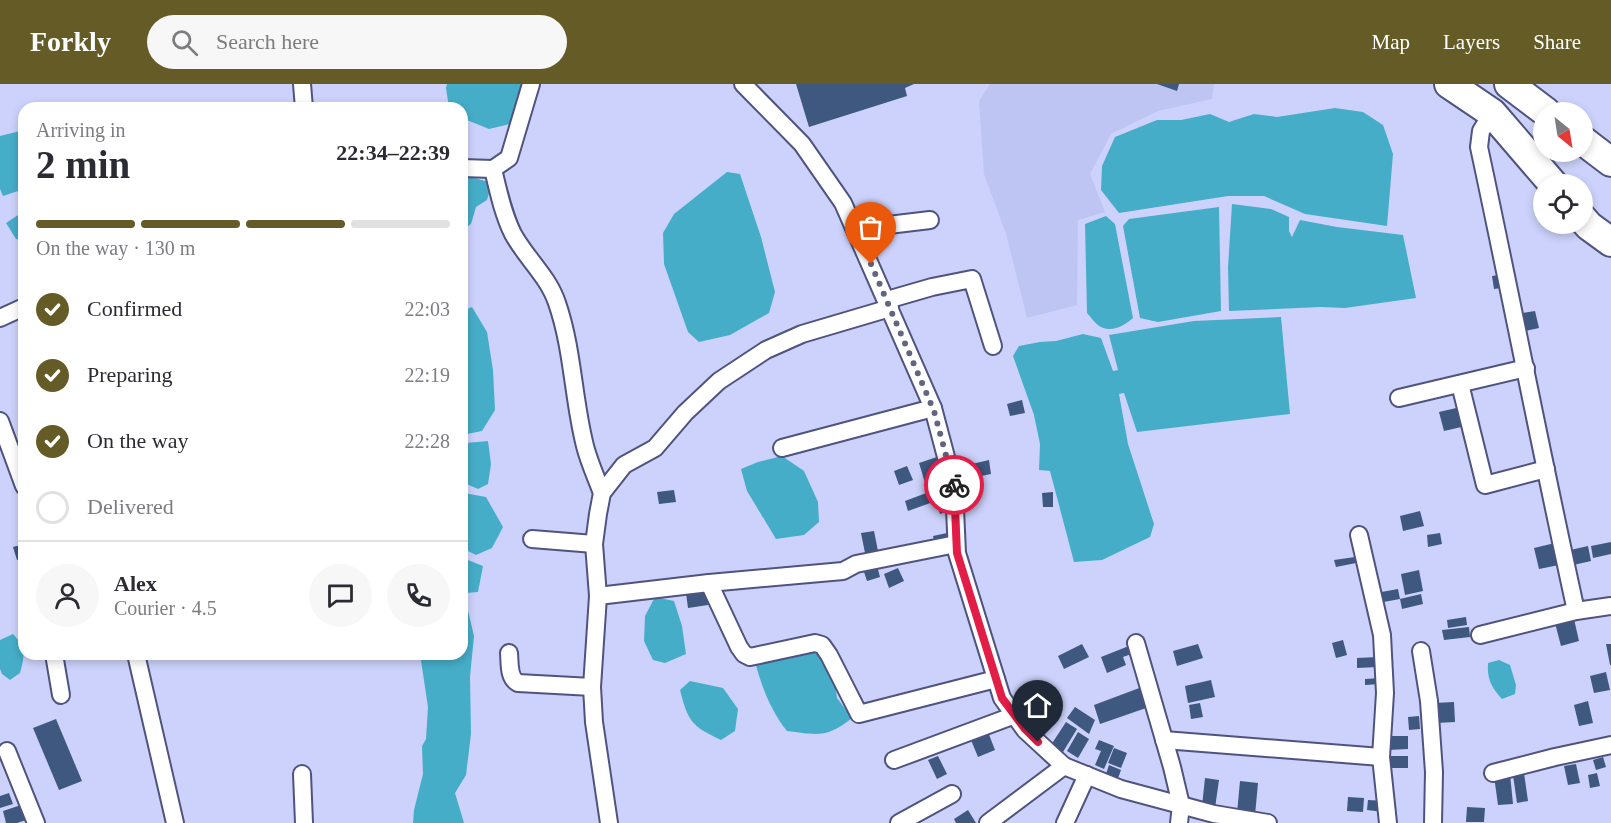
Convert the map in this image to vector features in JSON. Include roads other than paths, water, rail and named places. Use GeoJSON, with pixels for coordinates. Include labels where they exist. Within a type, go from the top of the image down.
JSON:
{"type":"FeatureCollection","features":[{"type":"Feature","properties":{"kind":"highway"},"geometry":{"type":"LineString","coordinates":[[1449,84],[1492,113],[1544,174]]}},
{"type":"Feature","properties":{"kind":"highway"},"geometry":{"type":"LineString","coordinates":[[1509,84],[1533,102]]}},
{"type":"Feature","properties":{"kind":"highway"},"geometry":{"type":"LineString","coordinates":[[1593,148],[1611,162]]}},
{"type":"Feature","properties":{"kind":"highway"},"geometry":{"type":"LineString","coordinates":[[1593,229],[1611,242]]}},
{"type":"Feature","properties":{"kind":"street"},"geometry":{"type":"LineString","coordinates":[[302,84],[304,102]]}},
{"type":"Feature","properties":{"kind":"street"},"geometry":{"type":"LineString","coordinates":[[468,168],[493,168],[508,158],[531,84]]}},
{"type":"Feature","properties":{"kind":"street"},"geometry":{"type":"LineString","coordinates":[[743,84],[802,144],[843,203],[889,304],[933,408],[954,487],[957,553],[1002,698],[1014,715],[1025,729],[1064,766],[1121,789],[1214,814],[1268,823]]}},
{"type":"Feature","properties":{"kind":"street"},"geometry":{"type":"LineString","coordinates":[[1492,113],[1481,130],[1479,147],[1576,611]]}},
{"type":"Feature","properties":{"kind":"street"},"geometry":{"type":"LineString","coordinates":[[493,168],[501,202],[513,233],[527,256],[545,278],[557,300],[566,331],[585,446],[602,493],[594,544],[598,596],[592,687],[594,722],[609,823]]}},
{"type":"Feature","properties":{"kind":"street"},"geometry":{"type":"LineString","coordinates":[[855,229],[930,220]]}},
{"type":"Feature","properties":{"kind":"street"},"geometry":{"type":"LineString","coordinates":[[602,493],[624,465],[655,448],[685,413],[719,381],[766,350],[802,334],[932,287],[972,279],[993,346]]}},
{"type":"Feature","properties":{"kind":"street"},"geometry":{"type":"LineString","coordinates":[[0,318],[18,310]]}},
{"type":"Feature","properties":{"kind":"street"},"geometry":{"type":"LineString","coordinates":[[1399,398],[1526,368]]}},
{"type":"Feature","properties":{"kind":"street"},"geometry":{"type":"LineString","coordinates":[[1460,384],[1485,485],[1546,469]]}},
{"type":"Feature","properties":{"kind":"street"},"geometry":{"type":"LineString","coordinates":[[782,448],[933,408]]}},
{"type":"Feature","properties":{"kind":"street"},"geometry":{"type":"LineString","coordinates":[[0,421],[18,470]]}},
{"type":"Feature","properties":{"kind":"street"},"geometry":{"type":"LineString","coordinates":[[1359,535],[1382,635],[1385,693],[1381,757],[1388,823]]}},
{"type":"Feature","properties":{"kind":"street"},"geometry":{"type":"LineString","coordinates":[[532,539],[594,544]]}},
{"type":"Feature","properties":{"kind":"street"},"geometry":{"type":"LineString","coordinates":[[598,596],[843,571],[856,564],[956,544]]}},
{"type":"Feature","properties":{"kind":"street"},"geometry":{"type":"LineString","coordinates":[[710,583],[744,654],[750,657],[815,643],[822,645],[859,714],[996,679]]}},
{"type":"Feature","properties":{"kind":"street"},"geometry":{"type":"LineString","coordinates":[[1480,635],[1576,611],[1611,606]]}},
{"type":"Feature","properties":{"kind":"street"},"geometry":{"type":"LineString","coordinates":[[1136,643],[1180,805],[1179,823]]}},
{"type":"Feature","properties":{"kind":"street"},"geometry":{"type":"LineString","coordinates":[[1421,651],[1429,701],[1434,772],[1433,823]]}},
{"type":"Feature","properties":{"kind":"street"},"geometry":{"type":"LineString","coordinates":[[509,653],[511,676],[518,683],[592,687]]}},
{"type":"Feature","properties":{"kind":"street"},"geometry":{"type":"LineString","coordinates":[[55,660],[61,695]]}},
{"type":"Feature","properties":{"kind":"street"},"geometry":{"type":"LineString","coordinates":[[137,660],[175,823]]}},
{"type":"Feature","properties":{"kind":"street"},"geometry":{"type":"LineString","coordinates":[[894,760],[1014,715]]}},
{"type":"Feature","properties":{"kind":"street"},"geometry":{"type":"LineString","coordinates":[[1164,740],[1381,757]]}},
{"type":"Feature","properties":{"kind":"street"},"geometry":{"type":"LineString","coordinates":[[1493,773],[1611,746]]}},
{"type":"Feature","properties":{"kind":"street"},"geometry":{"type":"LineString","coordinates":[[7,752],[36,823]]}},
{"type":"Feature","properties":{"kind":"street"},"geometry":{"type":"LineString","coordinates":[[988,823],[1064,766]]}},
{"type":"Feature","properties":{"kind":"street"},"geometry":{"type":"LineString","coordinates":[[302,774],[304,823]]}},
{"type":"Feature","properties":{"kind":"street"},"geometry":{"type":"LineString","coordinates":[[1065,823],[1087,775]]}},
{"type":"Feature","properties":{"kind":"street"},"geometry":{"type":"LineString","coordinates":[[899,823],[952,794]]}}]}
